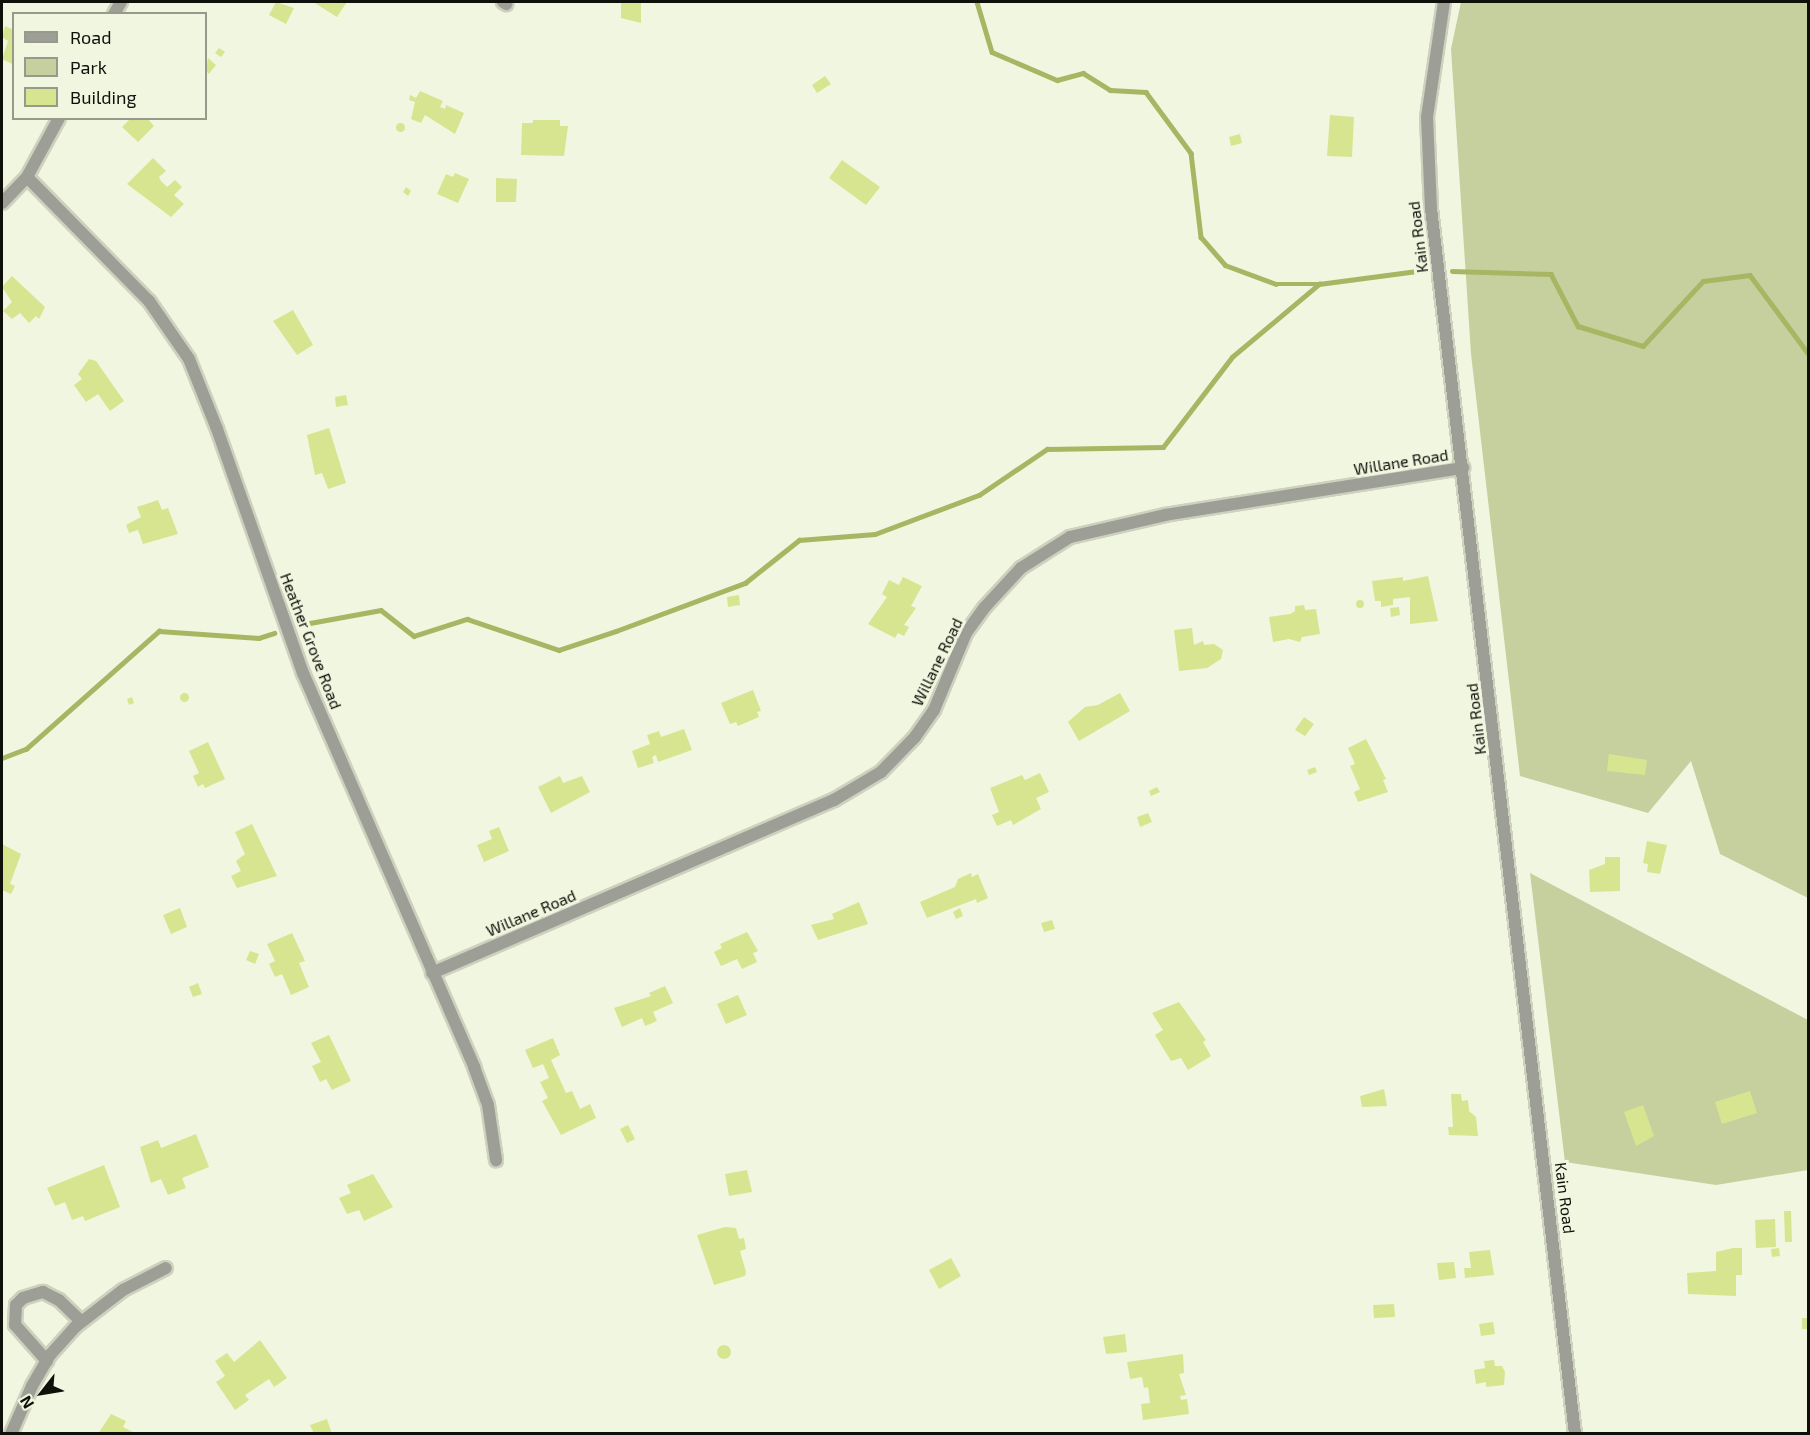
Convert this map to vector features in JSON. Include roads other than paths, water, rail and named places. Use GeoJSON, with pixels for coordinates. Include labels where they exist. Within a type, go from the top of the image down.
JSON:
{"type":"FeatureCollection","features":[{"type":"Feature","properties":{"kind":"street","name":"Kain Road"},"geometry":{"type":"LineString","coordinates":[[1444,2],[1427,117],[1427,163],[1575,1434]]}},
{"type":"Feature","properties":{"kind":"street"},"geometry":{"type":"LineString","coordinates":[[2,203],[27,177],[58,120]]}},
{"type":"Feature","properties":{"kind":"street","name":"Heather Grove Road"},"geometry":{"type":"LineString","coordinates":[[27,177],[149,301],[189,359],[217,429],[303,673],[488,1105],[496,1160]]}},
{"type":"Feature","properties":{"kind":"street","name":"Willane Road"},"geometry":{"type":"LineString","coordinates":[[432,973],[834,800],[881,772],[915,737],[934,710],[966,633],[985,607],[1021,568],[1070,537],[1165,515],[1463,468]]}},
{"type":"Feature","properties":{"kind":"street"},"geometry":{"type":"LineString","coordinates":[[11,1434],[47,1361],[81,1321],[123,1290],[166,1268]]}},
{"type":"Feature","properties":{"kind":"street"},"geometry":{"type":"LineString","coordinates":[[47,1361],[15,1325],[16,1305],[23,1298],[43,1292],[59,1300],[81,1321]]}},
{"type":"Feature","properties":{"kind":"waterway"},"geometry":{"type":"LineString","coordinates":[[977,2],[992,52],[1057,80],[1083,73],[1110,90],[1146,92],[1191,153],[1201,237],[1225,265],[1276,284],[1319,284],[1426,270]]}},
{"type":"Feature","properties":{"kind":"waterway"},"geometry":{"type":"LineString","coordinates":[[1452,271],[1551,274],[1578,326],[1643,346],[1703,281],[1750,275],[1808,353]]}},
{"type":"Feature","properties":{"kind":"waterway"},"geometry":{"type":"LineString","coordinates":[[299,625],[381,610],[414,636],[467,619],[559,650],[616,631],[745,583],[799,540],[875,534],[979,495],[1047,449],[1163,447],[1232,357],[1319,284]]}},
{"type":"Feature","properties":{"kind":"waterway"},"geometry":{"type":"LineString","coordinates":[[2,758],[26,749],[159,631],[259,638],[274,633]]}}]}
